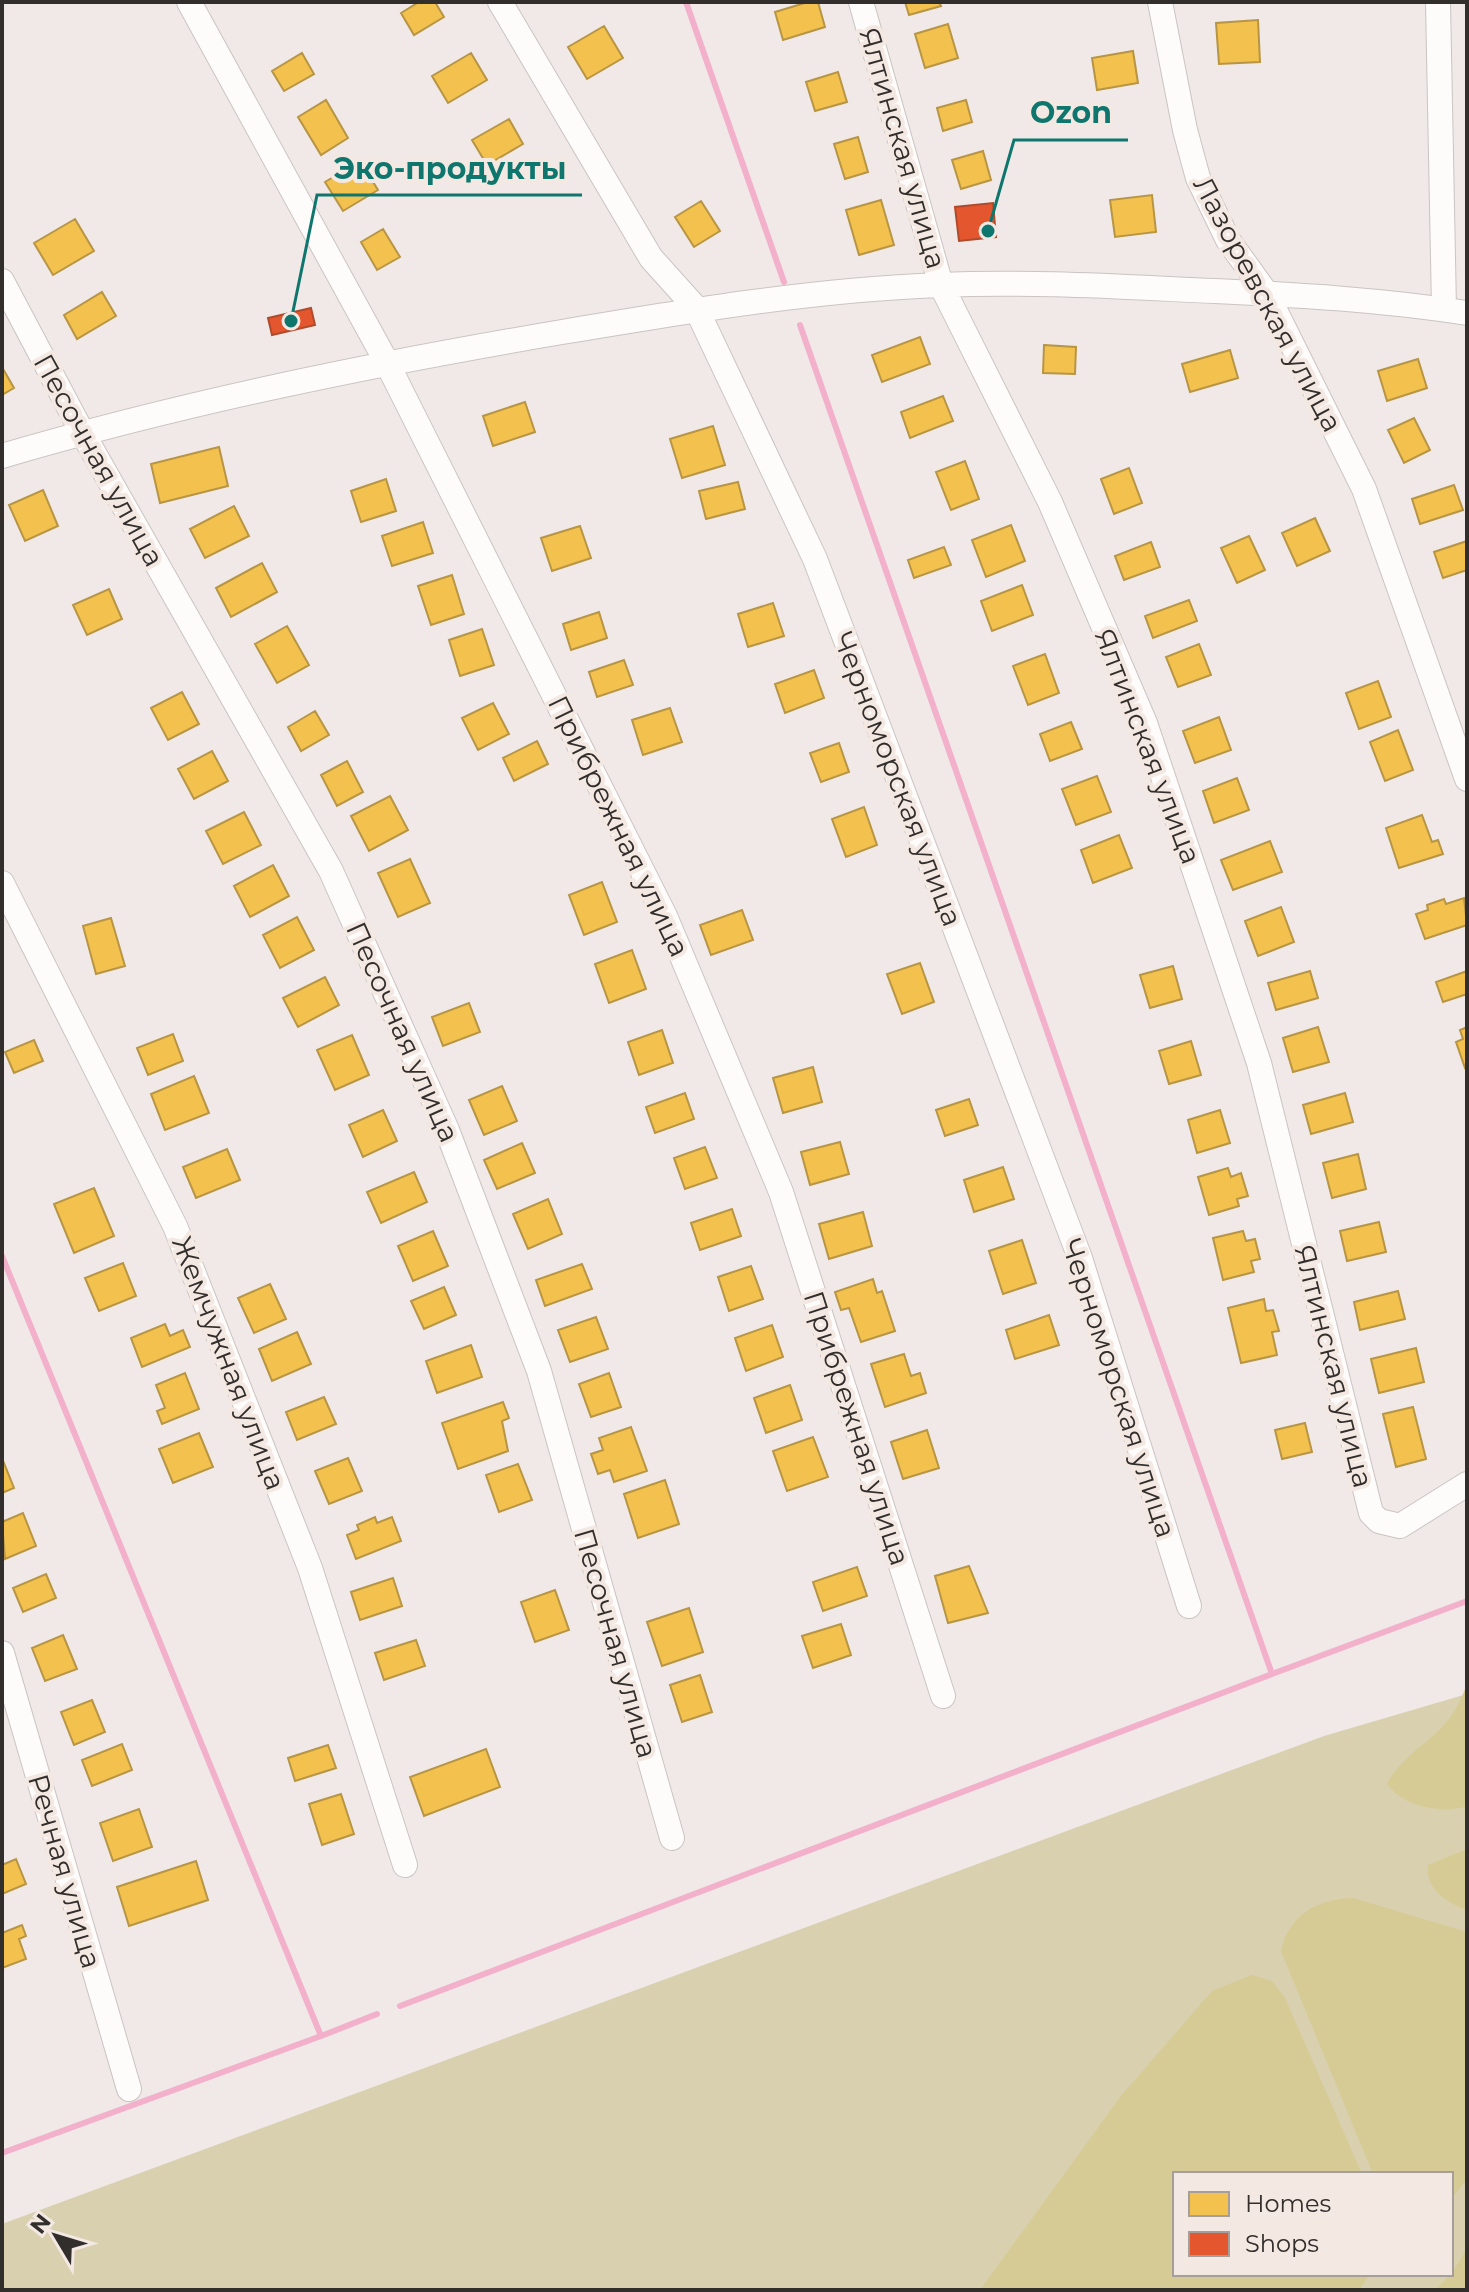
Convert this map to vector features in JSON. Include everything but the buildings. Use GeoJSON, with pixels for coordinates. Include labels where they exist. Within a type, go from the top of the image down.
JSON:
{"type":"FeatureCollection","features":[{"type":"Feature","properties":{"kind":"street","name":"Прибрежная улица"},"geometry":{"type":"LineString","coordinates":[[189,2],[386,361],[665,916],[781,1192],[943,1696]]}},
{"type":"Feature","properties":{"kind":"street","name":"Черноморская улица"},"geometry":{"type":"LineString","coordinates":[[500,2],[651,258],[696,308],[815,559],[1080,1258],[1189,1606]]}},
{"type":"Feature","properties":{"kind":"street","name":"Ялтинская улица"},"geometry":{"type":"LineString","coordinates":[[861,2],[941,285],[1050,502],[1145,723],[1259,1063],[1371,1513],[1379,1521],[1400,1526],[1467,1484]]}},
{"type":"Feature","properties":{"kind":"street","name":"Лазоревская улица"},"geometry":{"type":"LineString","coordinates":[[1160,2],[1185,130],[1198,178],[1228,240],[1267,294],[1364,489],[1467,779]]}},
{"type":"Feature","properties":{"kind":"street"},"geometry":{"type":"LineString","coordinates":[[2,456],[82,432],[386,361],[696,308],[823,292],[941,285],[1090,285],[1267,294],[1456,311],[1438,2]]}},
{"type":"Feature","properties":{"kind":"street","name":"Песочная улица"},"geometry":{"type":"LineString","coordinates":[[2,281],[82,432],[331,871],[447,1130],[539,1371],[672,1838]]}},
{"type":"Feature","properties":{"kind":"street","name":"Жемчужная улица"},"geometry":{"type":"LineString","coordinates":[[2,883],[175,1226],[310,1568],[405,1865]]}},
{"type":"Feature","properties":{"kind":"street","name":"Речная улица"},"geometry":{"type":"LineString","coordinates":[[2,1653],[129,2089]]}},
{"type":"Feature","properties":{"kind":"shaded area"},"geometry":{"type":"Polygon","coordinates":[[[1467,1683],[1467,1806],[1435,1809],[1402,1798],[1387,1783],[1398,1768],[1451,1716],[1467,1683]]]}},
{"type":"Feature","properties":{"kind":"shaded area"},"geometry":{"type":"Polygon","coordinates":[[[1467,1694],[1467,2254],[1453,2273],[1453,2172],[1173,2172],[1173,2276],[1450,2276],[1440,2290],[2,2290],[2,2224],[1324,1736],[1467,1694]]]}},
{"type":"Feature","properties":{"kind":"shaded area"},"geometry":{"type":"Polygon","coordinates":[[[1467,1849],[1467,1910],[1439,1894],[1430,1881],[1428,1865],[1467,1849]]]}},
{"type":"Feature","properties":{"kind":"shaded area"},"geometry":{"type":"Polygon","coordinates":[[[1353,1898],[1467,1932],[1467,2179],[1453,2196],[1453,2172],[1372,2172],[1281,1951],[1291,1928],[1306,1911],[1340,1899],[1353,1898]]]}},
{"type":"Feature","properties":{"kind":"shaded area"},"geometry":{"type":"Polygon","coordinates":[[[1252,1975],[1272,1981],[1285,1998],[1361,2172],[1173,2172],[1173,2276],[1369,2276],[1359,2290],[980,2290],[1121,2096],[1212,1991],[1252,1975]]]}},
{"type":"Feature","properties":{"kind":"shaded area"},"geometry":{"type":"Polygon","coordinates":[[[1467,2249],[1467,2290],[1435,2290],[1449,2276],[1453,2276],[1467,2249]]]}},
{"type":"Feature","properties":{"kind":"waterway"},"geometry":{"type":"LineString","coordinates":[[686,2],[784,282]]}},
{"type":"Feature","properties":{"kind":"waterway"},"geometry":{"type":"LineString","coordinates":[[400,2006],[1272,1674],[800,325]]}},
{"type":"Feature","properties":{"kind":"waterway"},"geometry":{"type":"LineString","coordinates":[[2,1256],[321,2036],[2,2153]]}},
{"type":"Feature","properties":{"kind":"waterway"},"geometry":{"type":"LineString","coordinates":[[1272,1674],[1467,1601]]}},
{"type":"Feature","properties":{"kind":"waterway"},"geometry":{"type":"LineString","coordinates":[[321,2036],[377,2014]]}},
{"type":"Feature","properties":{"kind":"place","name":"Ozon"},"geometry":{"type":"Point","coordinates":[988,231]}},
{"type":"Feature","properties":{"kind":"place","name":"Эко-продукты"},"geometry":{"type":"Point","coordinates":[291,321]}}]}
